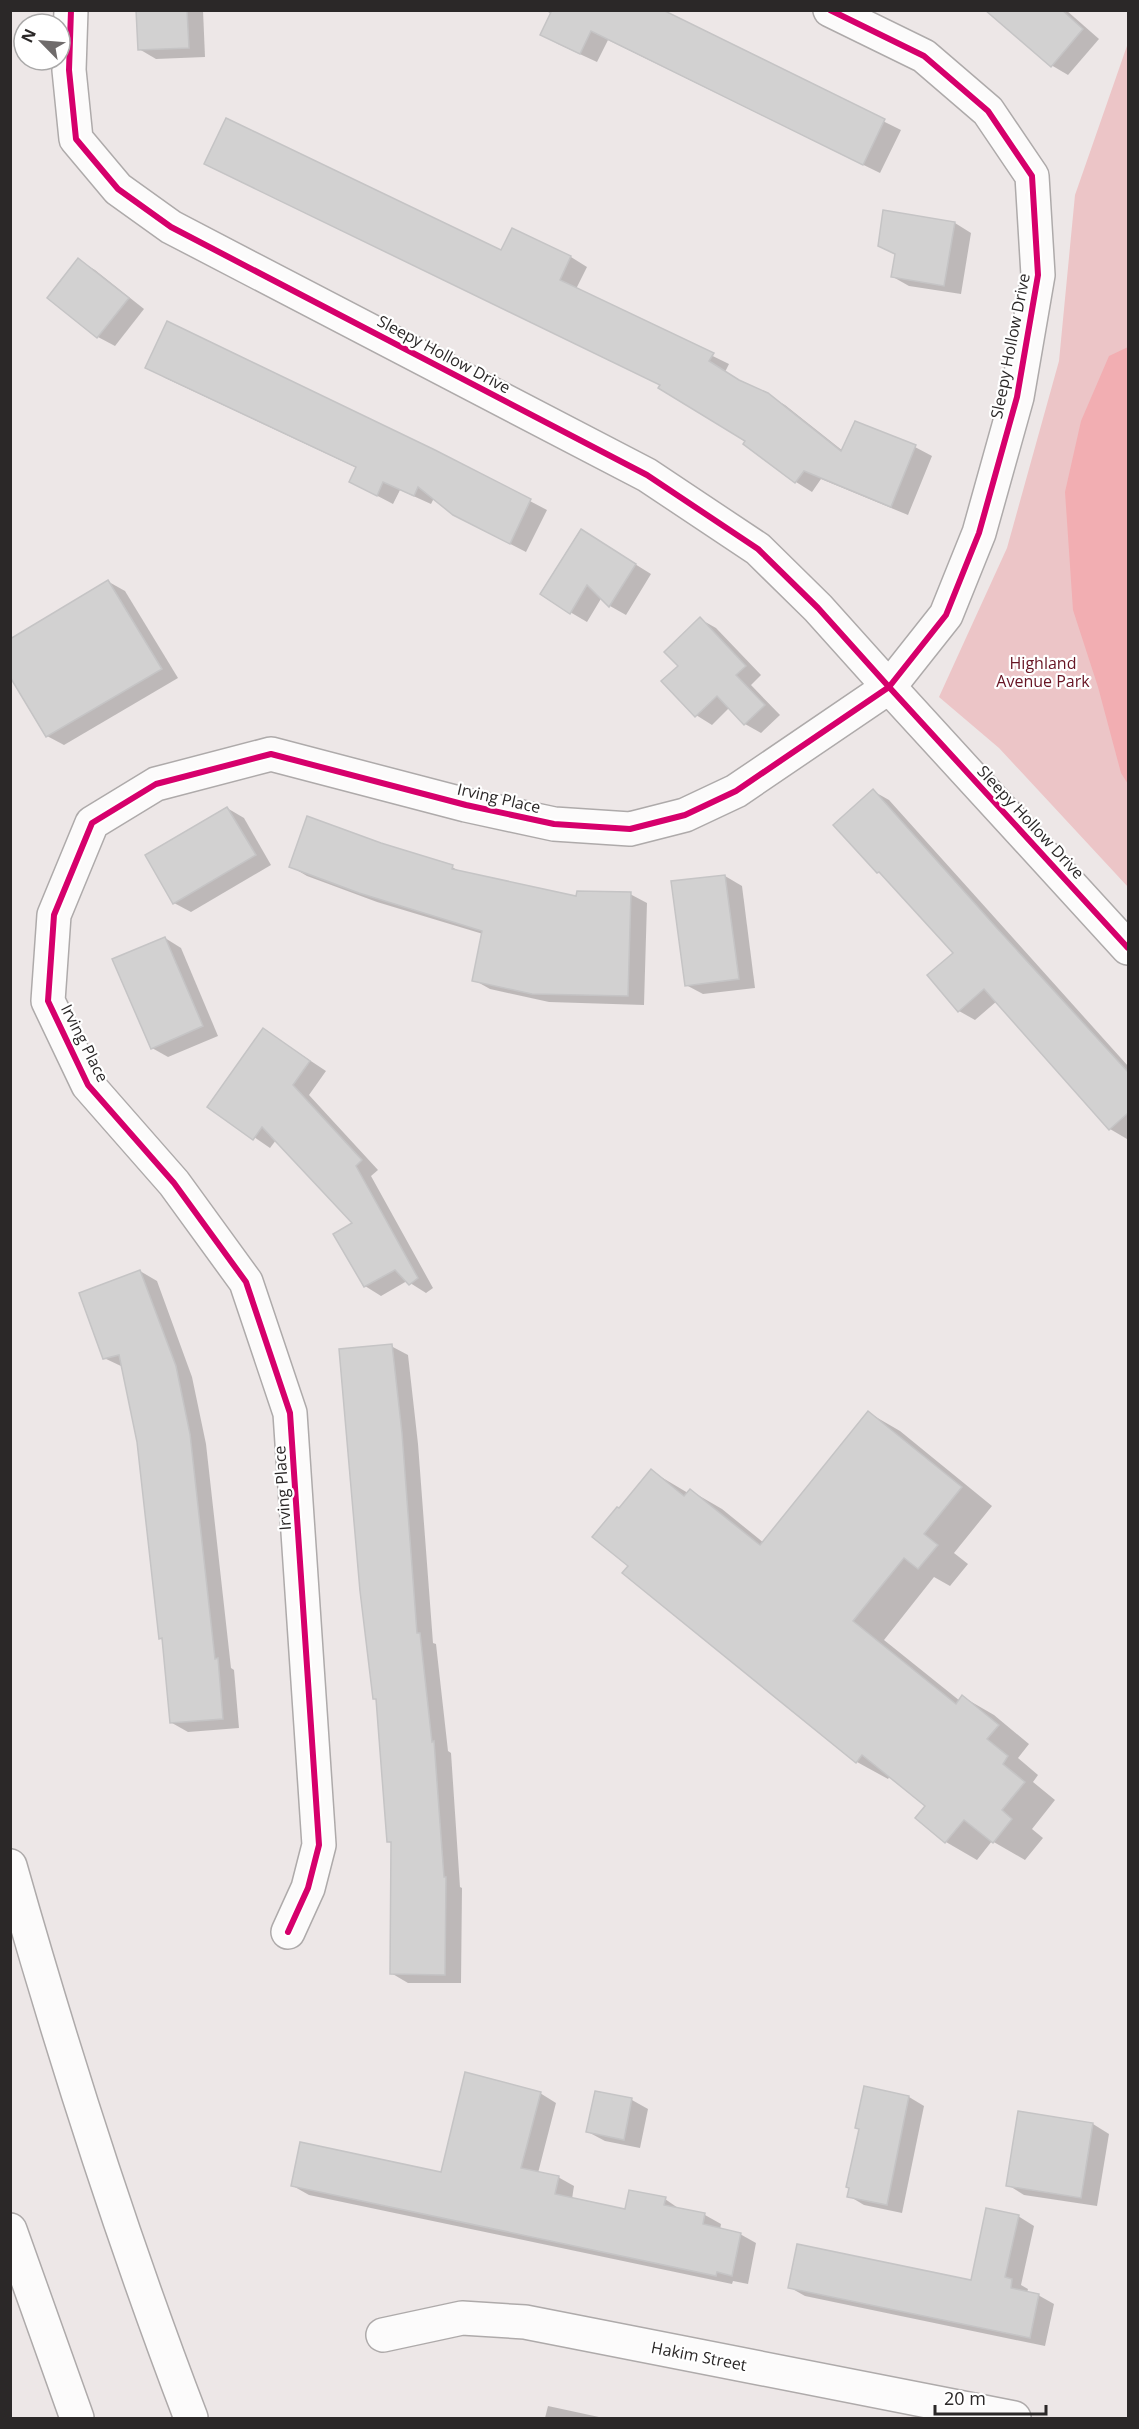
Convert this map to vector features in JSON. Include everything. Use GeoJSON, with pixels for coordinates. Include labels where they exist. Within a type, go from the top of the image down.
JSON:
{"type":"FeatureCollection","features":[{"type":"Feature","properties":{"kind":"main road","name":"Sleepy Hollow Drive"},"geometry":{"type":"LineString","coordinates":[[71,10],[69,70],[76,139],[118,189],[171,227],[647,475],[758,549],[818,608],[1128,948]]}},
{"type":"Feature","properties":{"kind":"main road","name":"Sleepy Hollow Drive"},"geometry":{"type":"LineString","coordinates":[[830,10],[924,56],[988,111],[1032,176],[1038,275],[1017,397],[979,533],[946,615],[889,687]]}},
{"type":"Feature","properties":{"kind":"main road","name":"Irving Place"},"geometry":{"type":"LineString","coordinates":[[288,1932],[308,1888],[319,1845],[290,1413],[246,1282],[174,1183],[88,1085],[48,1001],[54,915],[92,823],[156,784],[271,754],[466,805],[554,824],[630,829],[685,815],[736,791],[889,687]]}},
{"type":"Feature","properties":{"kind":"main road"},"geometry":{"type":"LineString","coordinates":[[10,1866],[87,2120],[137,2271],[191,2418]]}},
{"type":"Feature","properties":{"kind":"main road"},"geometry":{"type":"LineString","coordinates":[[10,2230],[77,2418]]}},
{"type":"Feature","properties":{"kind":"main road","name":"Hakim Street"},"geometry":{"type":"LineString","coordinates":[[383,2335],[462,2318],[525,2322],[1014,2418]]}},
{"type":"Feature","properties":{"kind":"green space","name":"Highland Avenue Park"},"geometry":{"type":"Polygon","coordinates":[[[1128,43],[1128,887],[999,748],[939,697],[1007,548],[1059,361],[1075,195],[1128,43]]]}},
{"type":"Feature","properties":{"kind":"shaded area"},"geometry":{"type":"Polygon","coordinates":[[[1128,347],[1128,784],[1121,773],[1098,687],[1073,610],[1065,492],[1081,421],[1109,356],[1128,347]]]}},
{"type":"Feature","properties":{"kind":"building"},"geometry":{"type":"Polygon","coordinates":[[[136,10],[187,10],[189,48],[138,50],[136,10]]]}},
{"type":"Feature","properties":{"kind":"building"},"geometry":{"type":"Polygon","coordinates":[[[548,10],[663,10],[885,119],[863,165],[591,31],[580,54],[540,35],[551,12],[548,10]]]}},
{"type":"Feature","properties":{"kind":"building"},"geometry":{"type":"Polygon","coordinates":[[[985,10],[1062,10],[1083,29],[1051,67],[985,10]]]}},
{"type":"Feature","properties":{"kind":"building"},"geometry":{"type":"Polygon","coordinates":[[[226,118],[501,250],[512,228],[571,256],[560,280],[714,353],[709,361],[739,380],[768,393],[841,451],[855,421],[916,445],[891,507],[804,471],[795,483],[743,444],[745,441],[658,388],[660,385],[204,164],[226,118]]]}},
{"type":"Feature","properties":{"kind":"building"},"geometry":{"type":"Polygon","coordinates":[[[883,210],[955,222],[944,286],[891,277],[895,254],[878,246],[883,210]]]}},
{"type":"Feature","properties":{"kind":"building"},"geometry":{"type":"Polygon","coordinates":[[[78,258],[129,298],[97,338],[47,298],[78,258]]]}},
{"type":"Feature","properties":{"kind":"building"},"geometry":{"type":"Polygon","coordinates":[[[167,321],[435,450],[531,499],[510,544],[453,515],[418,487],[414,496],[383,482],[377,496],[349,482],[356,467],[145,368],[167,321]]]}},
{"type":"Feature","properties":{"kind":"building"},"geometry":{"type":"Polygon","coordinates":[[[581,529],[636,564],[609,607],[587,585],[570,614],[540,594],[581,529]]]}},
{"type":"Feature","properties":{"kind":"building"},"geometry":{"type":"Polygon","coordinates":[[[108,580],[162,669],[46,737],[10,677],[10,639],[108,580]]]}},
{"type":"Feature","properties":{"kind":"building"},"geometry":{"type":"Polygon","coordinates":[[[700,617],[746,666],[736,675],[765,705],[744,725],[717,696],[695,717],[661,681],[678,666],[664,652],[700,617]]]}},
{"type":"Feature","properties":{"kind":"building"},"geometry":{"type":"Polygon","coordinates":[[[873,789],[1128,1072],[1128,1113],[1109,1130],[984,989],[958,1012],[927,975],[953,953],[833,825],[873,789]]]}},
{"type":"Feature","properties":{"kind":"building"},"geometry":{"type":"Polygon","coordinates":[[[227,807],[256,855],[173,904],[145,855],[227,807]]]}},
{"type":"Feature","properties":{"kind":"building"},"geometry":{"type":"Polygon","coordinates":[[[307,816],[381,843],[453,865],[452,869],[576,896],[577,891],[631,892],[628,996],[532,994],[472,981],[482,931],[359,893],[289,867],[307,816]]]}},
{"type":"Feature","properties":{"kind":"building"},"geometry":{"type":"Polygon","coordinates":[[[725,875],[739,979],[685,986],[671,881],[725,875]]]}},
{"type":"Feature","properties":{"kind":"building"},"geometry":{"type":"Polygon","coordinates":[[[165,937],[203,1026],[151,1049],[112,959],[165,937]]]}},
{"type":"Feature","properties":{"kind":"building"},"geometry":{"type":"Polygon","coordinates":[[[263,1028],[310,1061],[293,1085],[362,1160],[356,1166],[418,1278],[409,1285],[395,1270],[364,1287],[333,1234],[352,1223],[262,1127],[253,1140],[207,1107],[263,1028]]]}},
{"type":"Feature","properties":{"kind":"building"},"geometry":{"type":"Polygon","coordinates":[[[140,1270],[176,1366],[190,1434],[215,1659],[218,1658],[223,1719],[170,1723],[162,1638],[159,1639],[137,1442],[119,1355],[103,1359],[79,1293],[140,1270]]]}},
{"type":"Feature","properties":{"kind":"building"},"geometry":{"type":"Polygon","coordinates":[[[392,1344],[402,1433],[417,1633],[420,1633],[432,1742],[434,1741],[444,1877],[446,1877],[445,1975],[390,1974],[391,1842],[387,1842],[376,1699],[373,1699],[360,1591],[339,1349],[392,1344]]]}},
{"type":"Feature","properties":{"kind":"building"},"geometry":{"type":"Polygon","coordinates":[[[868,1411],[962,1487],[924,1534],[938,1545],[918,1569],[904,1558],[853,1621],[956,1704],[962,1695],[999,1725],[987,1739],[1008,1756],[1003,1764],[1025,1782],[1002,1810],[1012,1819],[993,1843],[964,1820],[945,1843],[915,1818],[925,1806],[862,1755],[856,1763],[622,1573],[628,1566],[592,1537],[651,1469],[684,1496],[690,1489],[760,1545],[868,1411]]]}},
{"type":"Feature","properties":{"kind":"building"},"geometry":{"type":"Polygon","coordinates":[[[465,2072],[541,2092],[521,2168],[559,2176],[555,2194],[625,2209],[629,2190],[666,2197],[664,2205],[705,2213],[703,2224],[741,2233],[732,2276],[717,2272],[716,2276],[291,2186],[300,2142],[441,2172],[465,2072]]]}},
{"type":"Feature","properties":{"kind":"building"},"geometry":{"type":"Polygon","coordinates":[[[864,2086],[909,2096],[887,2205],[847,2197],[849,2188],[846,2187],[859,2129],[855,2128],[864,2086]]]}},
{"type":"Feature","properties":{"kind":"building"},"geometry":{"type":"Polygon","coordinates":[[[595,2091],[632,2098],[624,2140],[586,2132],[595,2091]]]}},
{"type":"Feature","properties":{"kind":"building"},"geometry":{"type":"Polygon","coordinates":[[[1018,2111],[1093,2123],[1081,2198],[1006,2186],[1018,2111]]]}},
{"type":"Feature","properties":{"kind":"building"},"geometry":{"type":"Polygon","coordinates":[[[986,2208],[1019,2215],[1005,2277],[1012,2279],[1011,2288],[1039,2294],[1030,2338],[788,2288],[797,2244],[971,2280],[986,2208]]]}},
{"type":"Feature","properties":{"kind":"cycle path"},"geometry":{"type":"LineString","coordinates":[[71,10],[69,70],[76,139],[118,189],[171,227],[647,475],[758,549],[818,608],[889,687],[946,615],[979,533],[1017,397],[1038,275],[1032,176],[988,111],[924,56],[830,10]]}},
{"type":"Feature","properties":{"kind":"cycle path"},"geometry":{"type":"LineString","coordinates":[[288,1932],[308,1888],[319,1845],[290,1413],[246,1282],[174,1183],[88,1085],[48,1001],[54,915],[92,823],[156,784],[271,754],[466,805],[554,824],[630,829],[685,815],[736,791],[889,687],[1128,948]]}}]}
